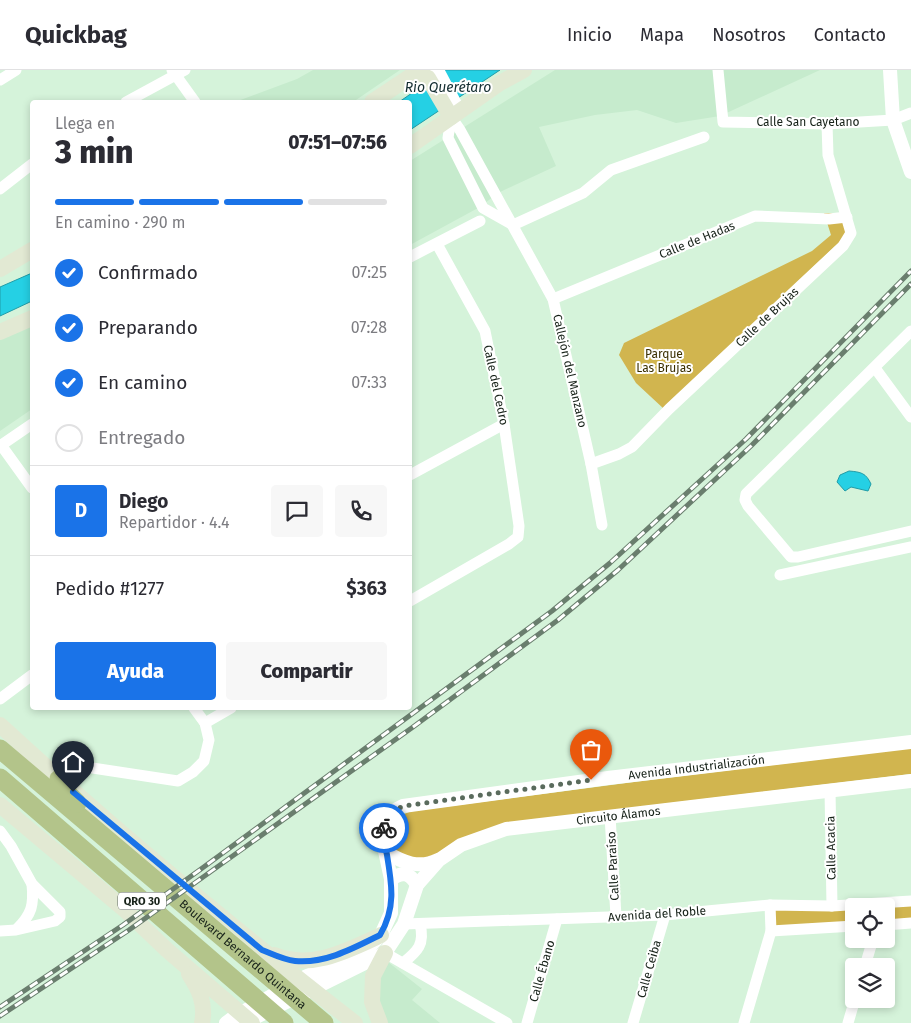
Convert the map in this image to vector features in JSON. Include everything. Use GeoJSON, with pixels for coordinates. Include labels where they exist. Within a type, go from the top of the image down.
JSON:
{"type":"FeatureCollection","features":[{"type":"Feature","properties":{"kind":"highway","name":"Boulevard Bernardo Quintana"},"geometry":{"type":"LineString","coordinates":[[0,749],[324,1023]]}},
{"type":"Feature","properties":{"kind":"highway","name":"Boulevard Bernardo Quintana"},"geometry":{"type":"LineString","coordinates":[[0,778],[284,1023]]}},
{"type":"Feature","properties":{"kind":"highway"},"geometry":{"type":"LineString","coordinates":[[59,779],[69,795],[111,835],[123,853]]}},
{"type":"Feature","properties":{"kind":"main road"},"geometry":{"type":"LineString","coordinates":[[412,144],[454,107],[524,70]]}},
{"type":"Feature","properties":{"kind":"main road"},"geometry":{"type":"LineString","coordinates":[[375,100],[420,74],[454,107]]}},
{"type":"Feature","properties":{"kind":"main road"},"geometry":{"type":"LineString","coordinates":[[1,268],[30,251]]}},
{"type":"Feature","properties":{"kind":"main road"},"geometry":{"type":"LineString","coordinates":[[0,332],[30,319]]}},
{"type":"Feature","properties":{"kind":"main road","name":"Boulevard Bernardo Quintana"},"geometry":{"type":"LineString","coordinates":[[0,725],[59,779],[262,950],[355,1023]]}},
{"type":"Feature","properties":{"kind":"main road"},"geometry":{"type":"LineString","coordinates":[[0,805],[124,909],[167,950],[252,1023]]}},
{"type":"Feature","properties":{"kind":"main road"},"geometry":{"type":"LineString","coordinates":[[262,950],[296,961],[326,959],[380,935]]}},
{"type":"Feature","properties":{"kind":"main road"},"geometry":{"type":"LineString","coordinates":[[167,950],[189,974],[197,986],[202,999],[204,1014],[202,1023]]}},
{"type":"Feature","properties":{"kind":"main road"},"geometry":{"type":"LineString","coordinates":[[380,1023],[372,1002],[373,976],[385,953]]}},
{"type":"Feature","properties":{"kind":"street"},"geometry":{"type":"LineString","coordinates":[[0,80],[16,70]]}},
{"type":"Feature","properties":{"kind":"street","name":"Calle San Cayetano"},"geometry":{"type":"LineString","coordinates":[[718,70],[723,122],[826,124],[893,120],[911,113]]}},
{"type":"Feature","properties":{"kind":"street"},"geometry":{"type":"LineString","coordinates":[[890,70],[893,120],[911,172]]}},
{"type":"Feature","properties":{"kind":"street"},"geometry":{"type":"LineString","coordinates":[[129,100],[177,72],[194,100]]}},
{"type":"Feature","properties":{"kind":"street"},"geometry":{"type":"LineString","coordinates":[[454,107],[448,138],[483,208],[513,225],[584,192],[611,170],[704,137]]}},
{"type":"Feature","properties":{"kind":"street","name":"Callejón del Manzano"},"geometry":{"type":"LineString","coordinates":[[454,107],[460,130],[553,299],[591,464],[602,525]]}},
{"type":"Feature","properties":{"kind":"street","name":"Calle de Brujas"},"geometry":{"type":"LineString","coordinates":[[591,464],[632,447],[669,409],[842,246],[851,233],[828,155],[826,124]]}},
{"type":"Feature","properties":{"kind":"street"},"geometry":{"type":"LineString","coordinates":[[0,189],[30,166]]}},
{"type":"Feature","properties":{"kind":"street","name":"Calle de Hadas"},"geometry":{"type":"LineString","coordinates":[[553,299],[755,216],[829,219],[847,217]]}},
{"type":"Feature","properties":{"kind":"street"},"geometry":{"type":"LineString","coordinates":[[412,256],[480,221]]}},
{"type":"Feature","properties":{"kind":"street","name":"Calle del Cedro"},"geometry":{"type":"LineString","coordinates":[[412,600],[509,544],[518,536],[519,526],[504,424],[485,331],[437,244]]}},
{"type":"Feature","properties":{"kind":"street"},"geometry":{"type":"LineString","coordinates":[[911,330],[875,368],[746,494],[745,500],[791,557],[911,531]]}},
{"type":"Feature","properties":{"kind":"street"},"geometry":{"type":"LineString","coordinates":[[875,368],[911,417]]}},
{"type":"Feature","properties":{"kind":"street"},"geometry":{"type":"LineString","coordinates":[[412,470],[504,424]]}},
{"type":"Feature","properties":{"kind":"street"},"geometry":{"type":"LineString","coordinates":[[30,425],[1,445],[30,485]]}},
{"type":"Feature","properties":{"kind":"street"},"geometry":{"type":"LineString","coordinates":[[780,575],[911,547]]}},
{"type":"Feature","properties":{"kind":"street"},"geometry":{"type":"LineString","coordinates":[[0,699],[30,677]]}},
{"type":"Feature","properties":{"kind":"street"},"geometry":{"type":"LineString","coordinates":[[73,765],[178,781],[193,772],[204,761],[209,740],[205,723],[195,710]]}},
{"type":"Feature","properties":{"kind":"street"},"geometry":{"type":"LineString","coordinates":[[205,723],[228,710]]}},
{"type":"Feature","properties":{"kind":"street","name":"Avenida Industrialización"},"geometry":{"type":"LineString","coordinates":[[235,1021],[365,951],[380,935],[391,913],[391,879],[382,837],[386,822],[396,809],[403,806],[608,778],[911,742]]}},
{"type":"Feature","properties":{"kind":"street","name":"Circuito Álamos"},"geometry":{"type":"LineString","coordinates":[[385,953],[404,924],[417,885],[439,860],[461,845],[506,829],[911,781]]}},
{"type":"Feature","properties":{"kind":"street","name":"Calle Acacia"},"geometry":{"type":"LineString","coordinates":[[830,790],[832,906]]}},
{"type":"Feature","properties":{"kind":"street","name":"Calle Paraíso"},"geometry":{"type":"LineString","coordinates":[[610,816],[616,916]]}},
{"type":"Feature","properties":{"kind":"street"},"geometry":{"type":"LineString","coordinates":[[0,831],[11,846],[32,884],[60,912],[60,917],[55,921],[16,930],[0,931]]}},
{"type":"Feature","properties":{"kind":"street"},"geometry":{"type":"LineString","coordinates":[[386,852],[398,860],[418,864],[428,864],[439,860]]}},
{"type":"Feature","properties":{"kind":"street"},"geometry":{"type":"LineString","coordinates":[[391,879],[398,874],[406,874],[412,877],[417,885]]}},
{"type":"Feature","properties":{"kind":"street"},"geometry":{"type":"LineString","coordinates":[[16,930],[25,921],[32,909],[32,884]]}},
{"type":"Feature","properties":{"kind":"street"},"geometry":{"type":"LineString","coordinates":[[909,901],[904,916],[910,923]]}},
{"type":"Feature","properties":{"kind":"street","name":"Avenida del Roble"},"geometry":{"type":"LineString","coordinates":[[404,924],[664,915],[770,905],[832,906],[909,901]]}},
{"type":"Feature","properties":{"kind":"street"},"geometry":{"type":"LineString","coordinates":[[744,1023],[771,931],[770,905]]}},
{"type":"Feature","properties":{"kind":"street","name":"Calle Ceiba"},"geometry":{"type":"LineString","coordinates":[[633,1023],[664,915]]}},
{"type":"Feature","properties":{"kind":"street","name":"Calle Ébano"},"geometry":{"type":"LineString","coordinates":[[528,1023],[558,919]]}},
{"type":"Feature","properties":{"kind":"street"},"geometry":{"type":"LineString","coordinates":[[895,924],[910,923]]}},
{"type":"Feature","properties":{"kind":"street"},"geometry":{"type":"LineString","coordinates":[[403,963],[418,951],[422,933],[420,924]]}},
{"type":"Feature","properties":{"kind":"street"},"geometry":{"type":"LineString","coordinates":[[771,931],[845,927]]}},
{"type":"Feature","properties":{"kind":"street"},"geometry":{"type":"LineString","coordinates":[[310,982],[385,953],[507,1023]]}},
{"type":"Feature","properties":{"kind":"street"},"geometry":{"type":"LineString","coordinates":[[848,1023],[852,1008]]}},
{"type":"Feature","properties":{"kind":"shaded area"},"geometry":{"type":"Polygon","coordinates":[[[313,70],[400,70],[356,100],[240,100],[297,79],[313,70]]]}},
{"type":"Feature","properties":{"kind":"shaded area"},"geometry":{"type":"Polygon","coordinates":[[[555,70],[820,70],[720,116],[676,123],[637,110],[595,115],[539,127],[556,166],[500,192],[478,208],[412,244],[412,160],[555,70]]]}},
{"type":"Feature","properties":{"kind":"shaded area"},"geometry":{"type":"Polygon","coordinates":[[[30,326],[30,410],[0,431],[0,340],[30,326]]]}},
{"type":"Feature","properties":{"kind":"shaded area"},"geometry":{"type":"Polygon","coordinates":[[[383,958],[422,989],[412,1000],[440,1023],[380,1023],[373,976],[383,958]]]}},
{"type":"Feature","properties":{"kind":"green space","name":"Parque Las Brujas"},"geometry":{"type":"Polygon","coordinates":[[[824,213],[843,213],[850,232],[664,409],[636,383],[619,355],[624,343],[812,251],[831,235],[824,213]]]}},
{"type":"Feature","properties":{"kind":"green space"},"geometry":{"type":"Polygon","coordinates":[[[911,748],[911,774],[506,823],[427,862],[400,859],[391,848],[388,840],[388,834],[393,823],[402,815],[413,811],[911,748]]]}},
{"type":"Feature","properties":{"kind":"green space"},"geometry":{"type":"Polygon","coordinates":[[[895,901],[911,901],[911,923],[895,924],[895,901]]]}},
{"type":"Feature","properties":{"kind":"green space"},"geometry":{"type":"Polygon","coordinates":[[[845,903],[845,927],[771,931],[770,905],[845,903]]]}},
{"type":"Feature","properties":{"kind":"water","name":"Rio Querétaro"},"geometry":{"type":"Polygon","coordinates":[[[445,70],[500,70],[412,129],[412,100],[402,100],[445,70]]]}},
{"type":"Feature","properties":{"kind":"water"},"geometry":{"type":"Polygon","coordinates":[[[30,274],[30,302],[0,316],[0,287],[30,274]]]}},
{"type":"Feature","properties":{"kind":"water"},"geometry":{"type":"Polygon","coordinates":[[[849,471],[860,473],[867,477],[871,484],[868,491],[851,487],[845,491],[837,482],[840,475],[849,471]]]}},
{"type":"Feature","properties":{"kind":"railway"},"geometry":{"type":"LineString","coordinates":[[0,1007],[123,925],[552,611],[610,563],[746,439],[911,271]]}},
{"type":"Feature","properties":{"kind":"railway"},"geometry":{"type":"LineString","coordinates":[[0,1016],[129,930],[413,727],[558,620],[618,570],[751,446],[911,284]]}},
{"type":"Feature","properties":{"kind":"way so far"},"geometry":{"type":"LineString","coordinates":[[384,828],[386,822],[396,809],[403,806],[591,780]]}},
{"type":"Feature","properties":{"kind":"route"},"geometry":{"type":"LineString","coordinates":[[73,792],[262,950],[296,961],[326,959],[380,935],[386,926],[391,913],[391,879],[382,837],[384,828]]}}]}
